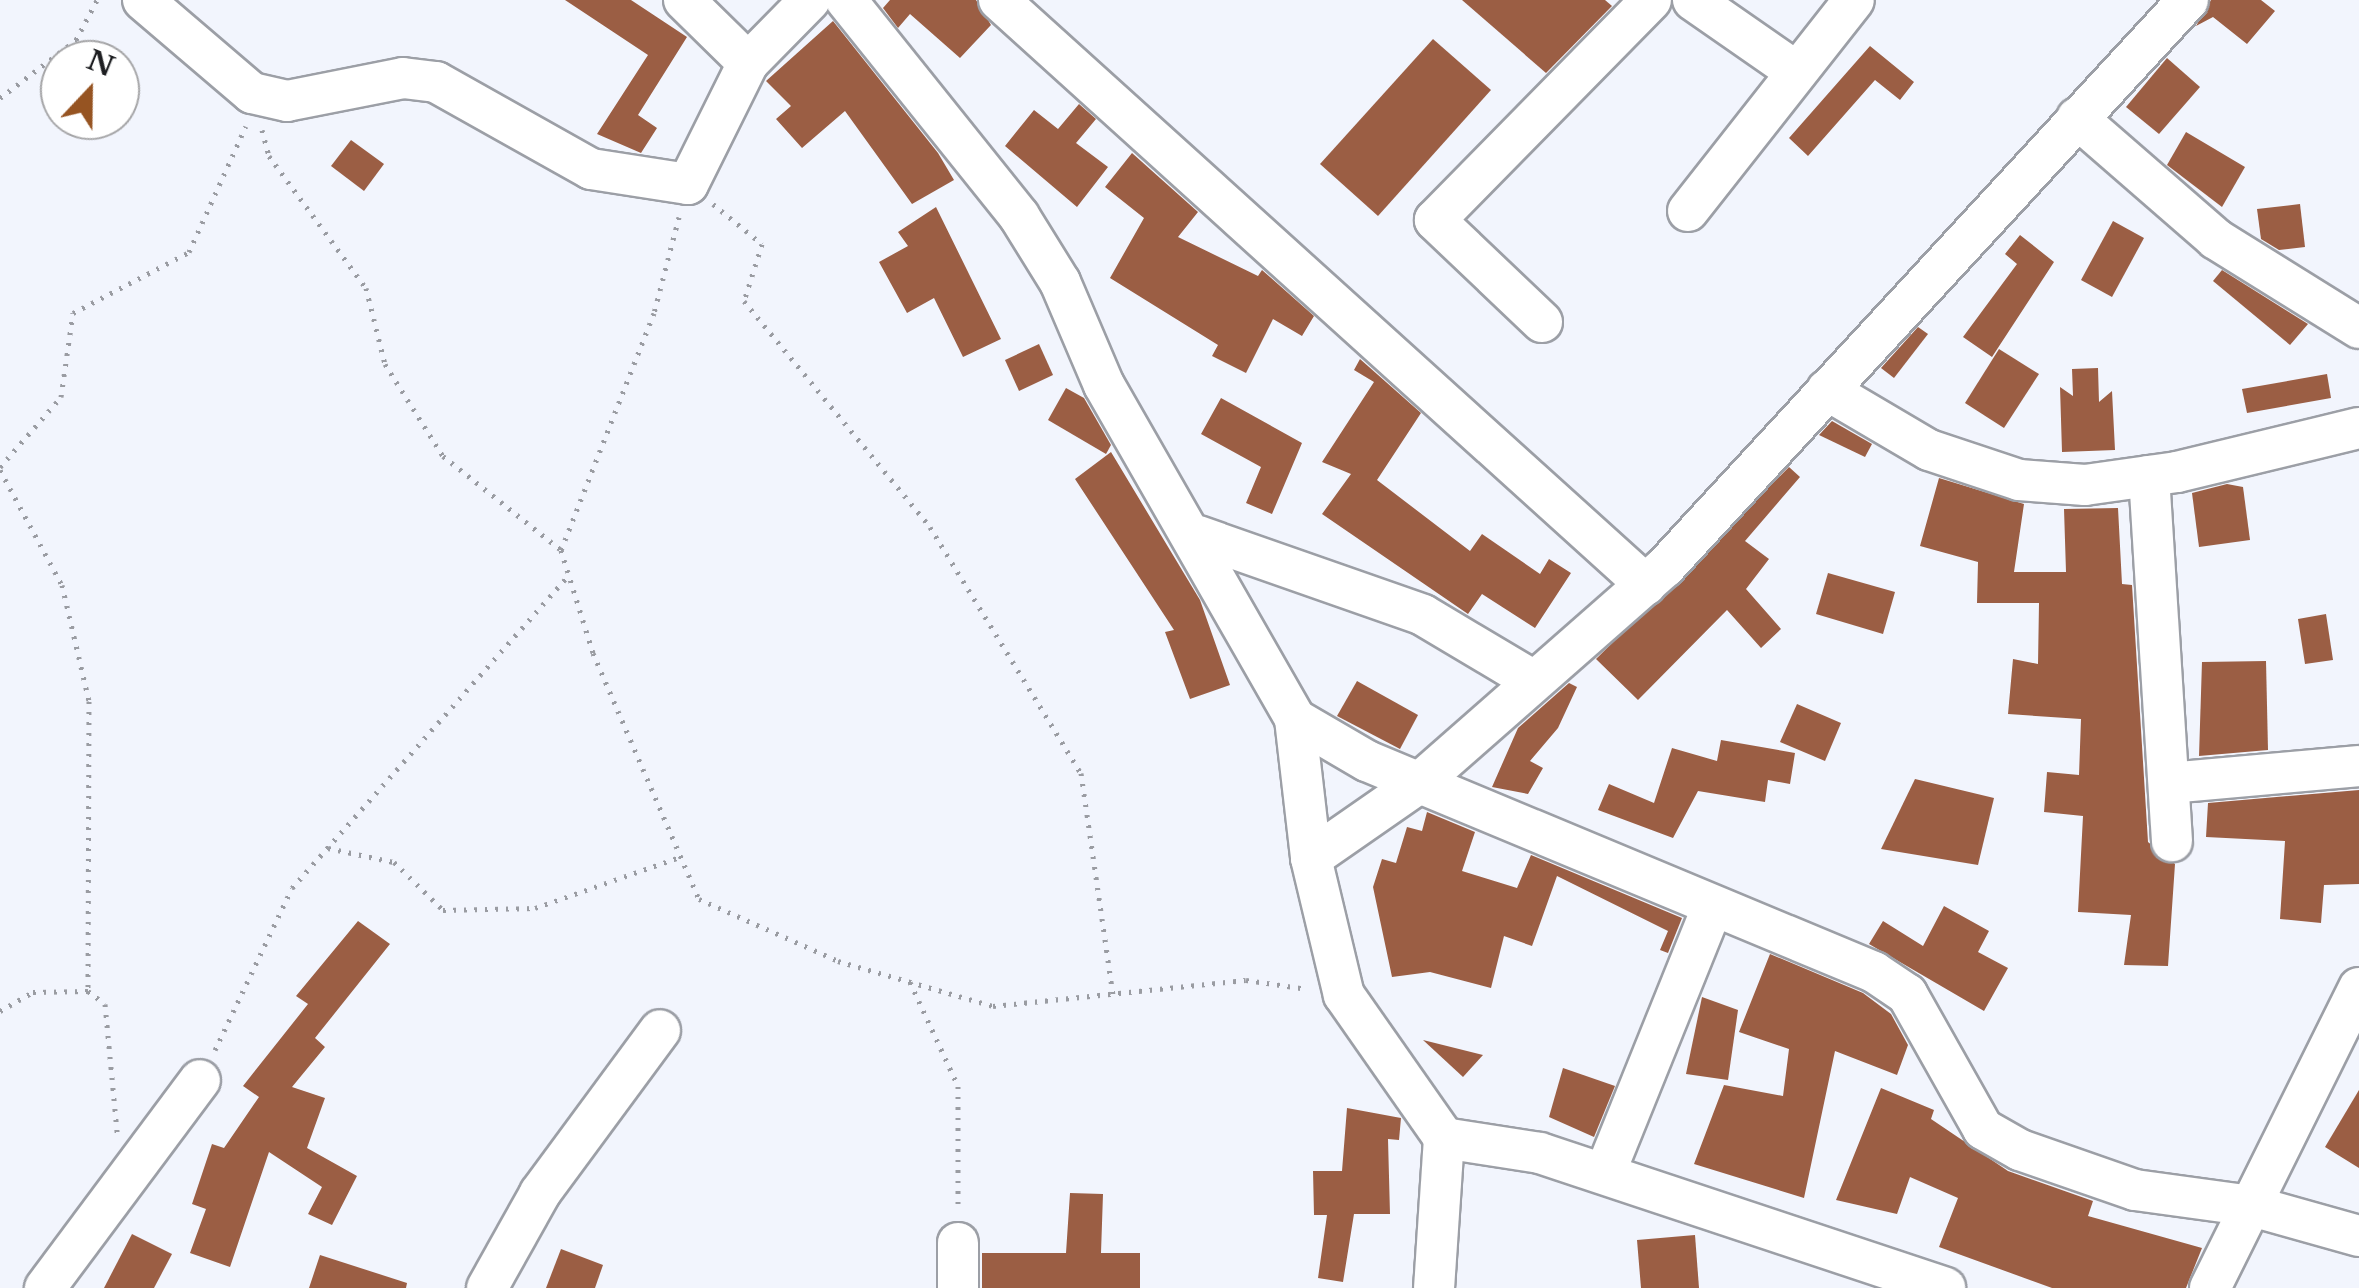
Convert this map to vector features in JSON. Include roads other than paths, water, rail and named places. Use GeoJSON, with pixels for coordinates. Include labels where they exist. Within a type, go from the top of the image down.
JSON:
{"type":"FeatureCollection","features":[{"type":"Feature","properties":{"kind":"street"},"geometry":{"type":"LineString","coordinates":[[143,0],[254,99],[287,101],[403,78],[436,82],[590,169],[688,184],[748,63],[810,0]]}},
{"type":"Feature","properties":{"kind":"street"},"geometry":{"type":"LineString","coordinates":[[684,0],[748,63]]}},
{"type":"Feature","properties":{"kind":"street"},"geometry":{"type":"LineString","coordinates":[[846,0],[1019,216],[1060,282],[1104,385],[1198,536],[1295,718],[1311,858],[1344,995],[1444,1138],[1434,1288]]}},
{"type":"Feature","properties":{"kind":"street"},"geometry":{"type":"LineString","coordinates":[[999,0],[1646,584]]}},
{"type":"Feature","properties":{"kind":"street"},"geometry":{"type":"LineString","coordinates":[[1542,322],[1434,220],[1652,0]]}},
{"type":"Feature","properties":{"kind":"street"},"geometry":{"type":"LineString","coordinates":[[1693,0],[1795,71]]}},
{"type":"Feature","properties":{"kind":"street"},"geometry":{"type":"LineString","coordinates":[[1688,210],[1854,0]]}},
{"type":"Feature","properties":{"kind":"street"},"geometry":{"type":"LineString","coordinates":[[1311,858],[1420,783],[1532,680],[1646,584],[2188,0]]}},
{"type":"Feature","properties":{"kind":"street"},"geometry":{"type":"LineString","coordinates":[[2077,118],[2216,239],[2359,328]]}},
{"type":"Feature","properties":{"kind":"street"},"geometry":{"type":"LineString","coordinates":[[1827,390],[1991,474],[2086,485],[2149,476],[2359,428]]}},
{"type":"Feature","properties":{"kind":"street"},"geometry":{"type":"LineString","coordinates":[[2149,476],[2172,840]]}},
{"type":"Feature","properties":{"kind":"street"},"geometry":{"type":"LineString","coordinates":[[1198,536],[1422,615],[1532,680]]}},
{"type":"Feature","properties":{"kind":"street"},"geometry":{"type":"LineString","coordinates":[[1295,718],[1420,783],[1907,994],[1983,1129],[2020,1150],[2135,1190],[2252,1206],[2359,1236]]}},
{"type":"Feature","properties":{"kind":"street"},"geometry":{"type":"LineString","coordinates":[[2169,783],[2359,766]]}},
{"type":"Feature","properties":{"kind":"street"},"geometry":{"type":"LineString","coordinates":[[1605,1173],[1712,908]]}},
{"type":"Feature","properties":{"kind":"street"},"geometry":{"type":"LineString","coordinates":[[2210,1288],[2359,988]]}},
{"type":"Feature","properties":{"kind":"street"},"geometry":{"type":"LineString","coordinates":[[487,1288],[540,1193],[660,1030]]}},
{"type":"Feature","properties":{"kind":"street"},"geometry":{"type":"LineString","coordinates":[[45,1288],[200,1080]]}},
{"type":"Feature","properties":{"kind":"street"},"geometry":{"type":"LineString","coordinates":[[1444,1138],[1605,1173],[1945,1288]]}},
{"type":"Feature","properties":{"kind":"street"},"geometry":{"type":"LineString","coordinates":[[958,1243],[958,1288]]}}]}
